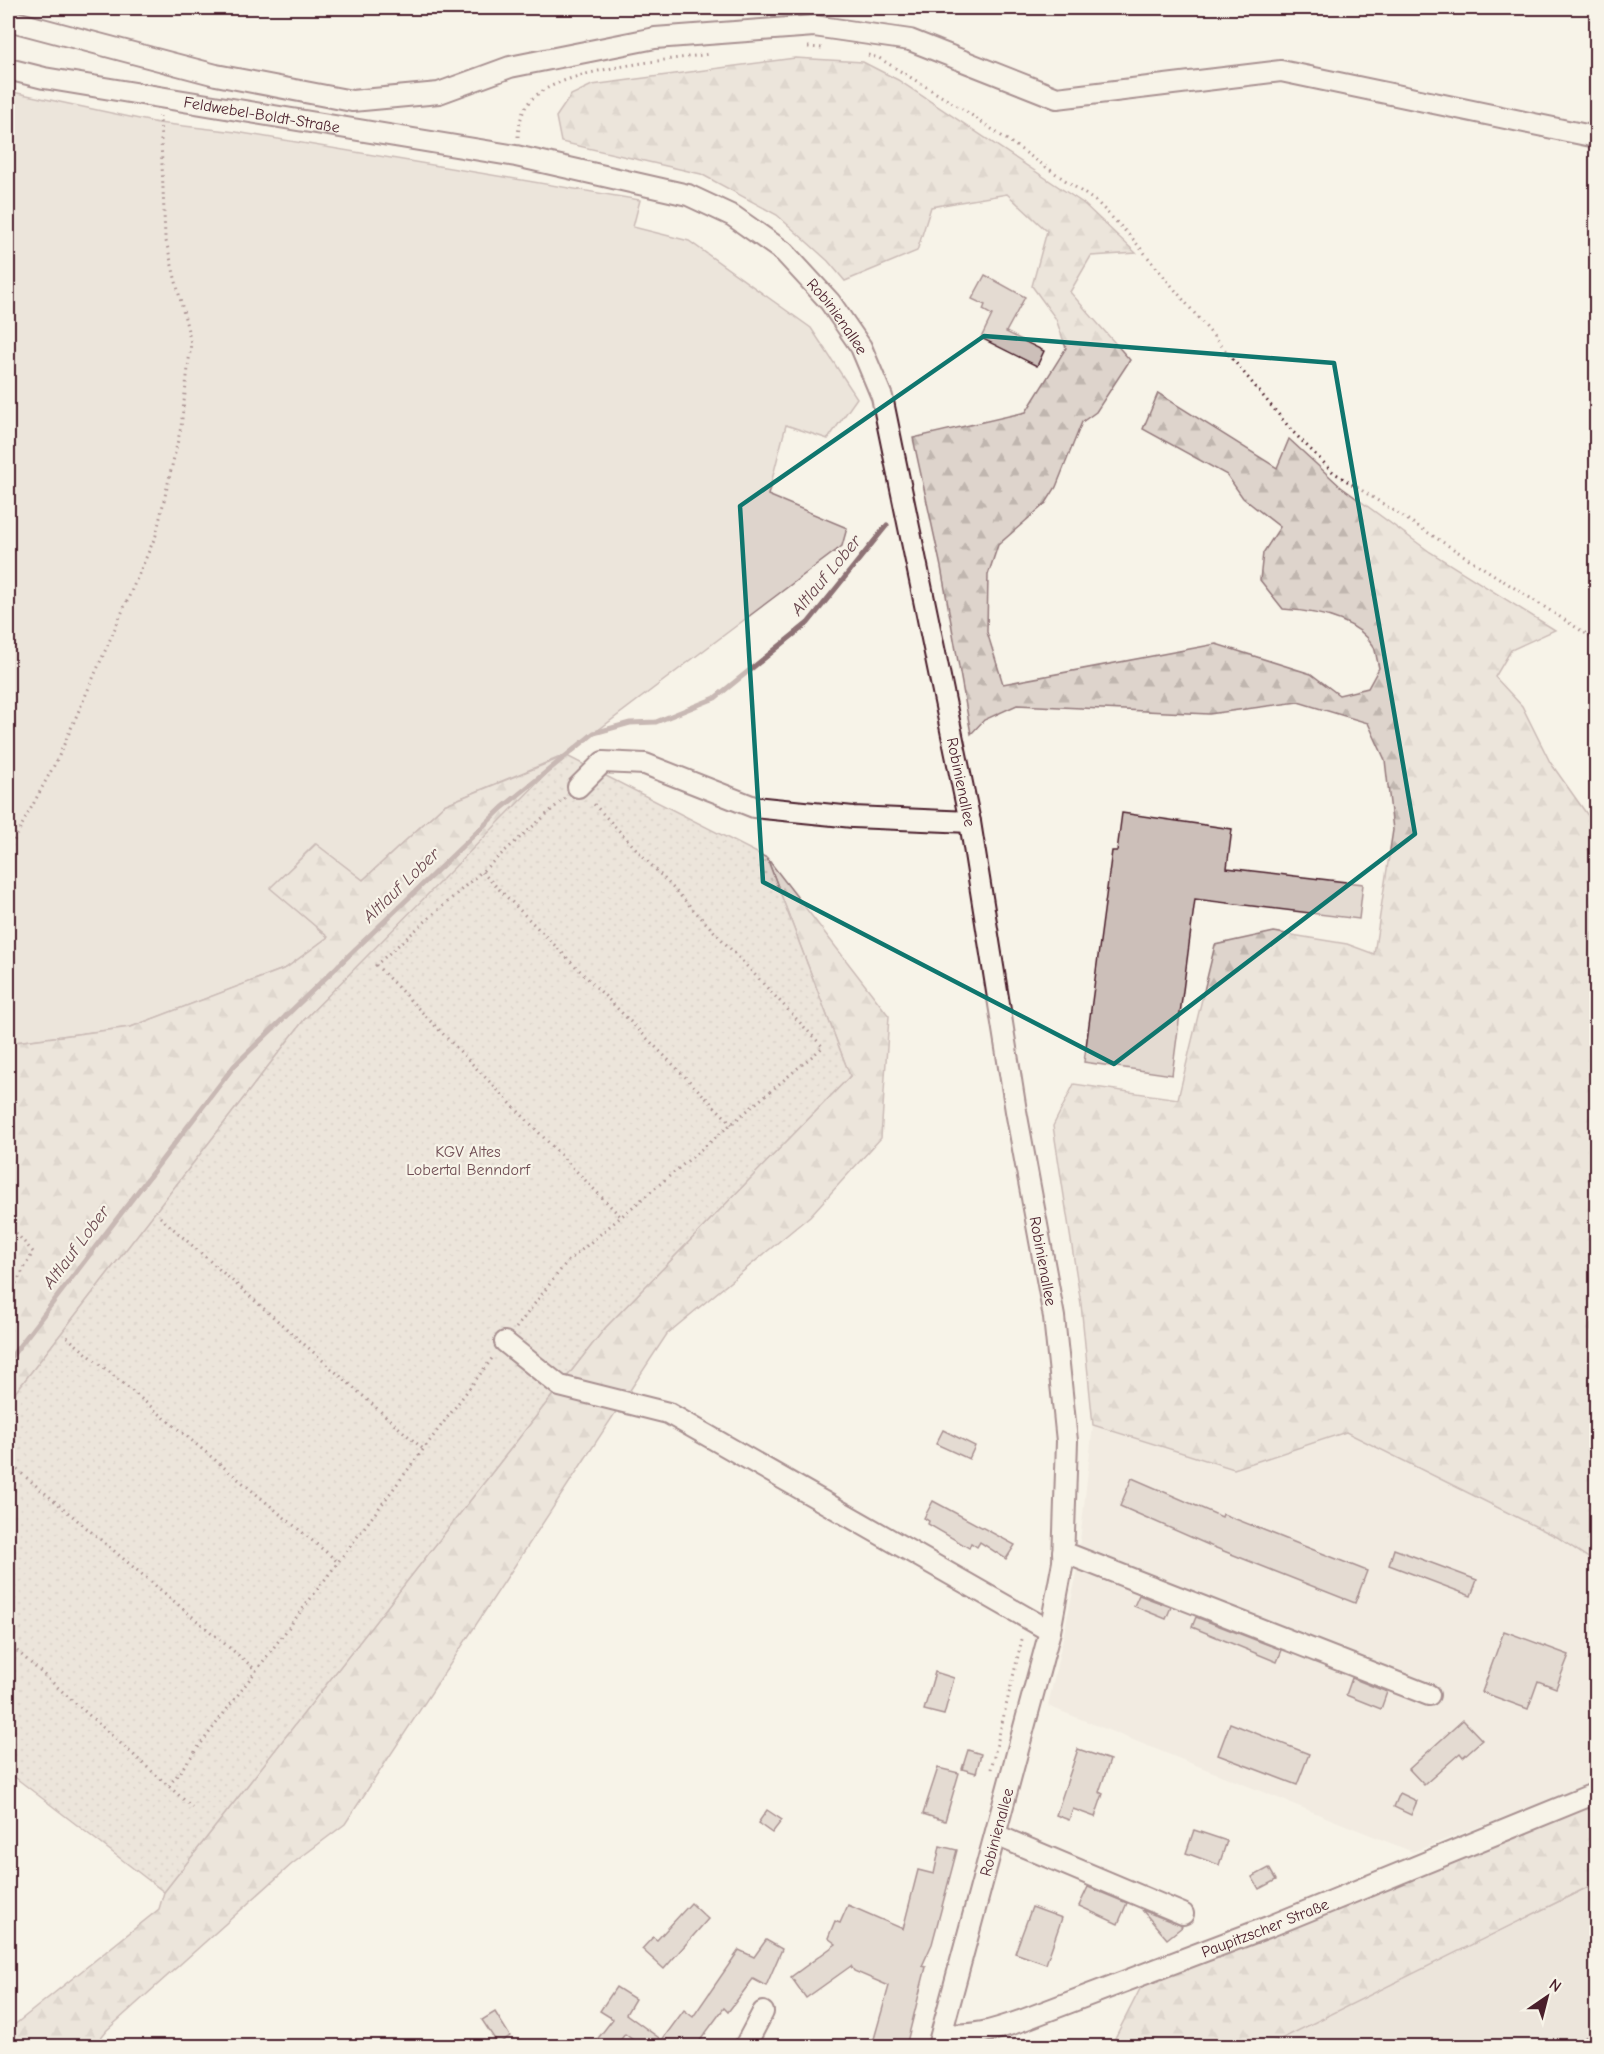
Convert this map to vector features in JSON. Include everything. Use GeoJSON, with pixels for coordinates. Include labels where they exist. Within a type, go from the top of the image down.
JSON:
{"type":"FeatureCollection","features":[{"type":"Feature","properties":{"kind":"street"},"geometry":{"type":"LineString","coordinates":[[8,20],[216,75],[352,101],[439,93],[510,67],[655,38],[814,26],[910,40],[1057,98],[1281,71],[1596,137]]}},
{"type":"Feature","properties":{"kind":"street","name":"Feldwebel-Boldt-Straße"},"geometry":{"type":"LineString","coordinates":[[8,69],[164,98],[516,156]]}},
{"type":"Feature","properties":{"kind":"street","name":"Robinienallee"},"geometry":{"type":"LineString","coordinates":[[516,156],[688,195],[734,216],[784,252],[830,302],[861,347],[882,397],[970,822],[1016,1111],[1054,1317],[1067,1441],[1063,1552],[1050,1631],[940,2040]]}},
{"type":"Feature","properties":{"kind":"street"},"geometry":{"type":"LineString","coordinates":[[578,787],[603,762],[645,764],[754,807],[853,817],[970,822]]}},
{"type":"Feature","properties":{"kind":"street"},"geometry":{"type":"LineString","coordinates":[[504,1342],[560,1386],[668,1413],[1050,1631]]}},
{"type":"Feature","properties":{"kind":"street"},"geometry":{"type":"LineString","coordinates":[[1063,1552],[1429,1695]]}},
{"type":"Feature","properties":{"kind":"street","name":"Paupitzscher Straße"},"geometry":{"type":"LineString","coordinates":[[940,2040],[986,2033],[1023,2020],[1268,1927],[1596,1793]]}},
{"type":"Feature","properties":{"kind":"street"},"geometry":{"type":"LineString","coordinates":[[996,1835],[1183,1914]]}},
{"type":"Feature","properties":{"kind":"street"},"geometry":{"type":"LineString","coordinates":[[745,2046],[763,2012]]}},
{"type":"Feature","properties":{"kind":"path"},"geometry":{"type":"LineString","coordinates":[[798,46],[830,49]]}},
{"type":"Feature","properties":{"kind":"path"},"geometry":{"type":"LineString","coordinates":[[861,53],[879,58],[967,112],[1098,203],[1132,238],[1293,432],[1333,472],[1596,640]]}},
{"type":"Feature","properties":{"kind":"path"},"geometry":{"type":"LineString","coordinates":[[516,156],[524,108],[532,98],[553,83],[575,76],[712,54]]}},
{"type":"Feature","properties":{"kind":"path"},"geometry":{"type":"LineString","coordinates":[[8,851],[58,758],[156,535],[181,427],[191,343],[165,237],[158,123],[164,98]]}},
{"type":"Feature","properties":{"kind":"path"},"geometry":{"type":"LineString","coordinates":[[169,1786],[566,1263],[621,1217],[732,1124],[823,1047],[578,787],[376,965],[621,1217]]}},
{"type":"Feature","properties":{"kind":"path"},"geometry":{"type":"LineString","coordinates":[[482,872],[732,1124]]}},
{"type":"Feature","properties":{"kind":"path"},"geometry":{"type":"LineString","coordinates":[[160,1217],[423,1449]]}},
{"type":"Feature","properties":{"kind":"path"},"geometry":{"type":"LineString","coordinates":[[8,1224],[33,1252],[8,1298]]}},
{"type":"Feature","properties":{"kind":"path"},"geometry":{"type":"LineString","coordinates":[[67,1337],[338,1562]]}},
{"type":"Feature","properties":{"kind":"path"},"geometry":{"type":"LineString","coordinates":[[8,1462],[256,1670]]}},
{"type":"Feature","properties":{"kind":"path"},"geometry":{"type":"LineString","coordinates":[[988,1780],[1027,1618]]}},
{"type":"Feature","properties":{"kind":"path"},"geometry":{"type":"LineString","coordinates":[[8,1643],[192,1807]]}},
{"type":"Feature","properties":{"kind":"path"},"geometry":{"type":"LineString","coordinates":[[8,2019],[15,2046]]}},
{"type":"Feature","properties":{"kind":"path"},"geometry":{"type":"LineString","coordinates":[[1577,2046],[1596,2027]]}},
{"type":"Feature","properties":{"kind":"highlighted area"},"geometry":{"type":"Polygon","coordinates":[[[984,336],[1334,363],[1415,834],[1114,1064],[763,882],[740,506],[984,336]]]}},
{"type":"Feature","properties":{"kind":"shaded area"},"geometry":{"type":"Polygon","coordinates":[[[1093,1425],[1234,1469],[1346,1432],[1557,1537],[1596,1563],[1596,1782],[1413,1852],[1048,1706],[1076,1578],[1093,1425]]]}},
{"type":"Feature","properties":{"kind":"green space"},"geometry":{"type":"Polygon","coordinates":[[[795,58],[863,62],[898,80],[1083,203],[1136,253],[1091,256],[1070,292],[1130,360],[1096,412],[1082,422],[1056,487],[1046,503],[998,545],[988,575],[987,632],[1003,684],[1216,644],[1311,674],[1339,695],[1368,688],[1379,668],[1373,645],[1355,628],[1332,617],[1283,609],[1260,580],[1263,553],[1280,527],[1243,498],[1227,475],[1143,429],[1158,393],[1277,468],[1289,439],[1341,487],[1430,552],[1555,630],[1511,650],[1495,677],[1522,706],[1550,762],[1596,827],[1596,1563],[1557,1537],[1346,1432],[1234,1469],[1093,1425],[1081,1304],[1053,1126],[1074,1084],[1178,1099],[1215,945],[1274,932],[1347,944],[1374,954],[1393,830],[1385,760],[1368,723],[1298,702],[1209,714],[1017,705],[984,720],[971,734],[941,567],[913,438],[1026,412],[1066,348],[1056,319],[1032,286],[1047,231],[1007,194],[931,207],[917,251],[845,281],[828,261],[777,215],[701,174],[561,142],[556,117],[571,95],[592,85],[795,58]]]}},
{"type":"Feature","properties":{"kind":"green space"},"geometry":{"type":"Polygon","coordinates":[[[8,91],[158,123],[236,132],[640,200],[633,227],[689,241],[811,328],[857,398],[828,439],[786,425],[768,495],[847,528],[842,546],[565,755],[444,805],[363,880],[315,844],[271,888],[328,937],[286,968],[131,1027],[8,1043],[8,91]]]}},
{"type":"Feature","properties":{"kind":"green space","name":"KGV Altes Lobertal Benndorf"},"geometry":{"type":"Polygon","coordinates":[[[565,755],[767,858],[850,1076],[605,1328],[164,1892],[8,1772],[8,1402],[304,1020],[565,755]]]}},
{"type":"Feature","properties":{"kind":"green space"},"geometry":{"type":"Polygon","coordinates":[[[568,755],[304,1020],[8,1402],[8,1043],[131,1027],[286,968],[328,937],[270,888],[316,844],[363,880],[444,805],[568,755]]]}},
{"type":"Feature","properties":{"kind":"green space"},"geometry":{"type":"Polygon","coordinates":[[[767,858],[889,1016],[881,1138],[810,1216],[667,1334],[345,1824],[292,1864],[107,2030],[94,2046],[8,2046],[8,2030],[159,1909],[164,1892],[605,1328],[850,1076],[767,858]]]}},
{"type":"Feature","properties":{"kind":"green space"},"geometry":{"type":"Polygon","coordinates":[[[1596,1800],[1596,1883],[1267,2046],[1111,2046],[1143,1983],[1596,1800]]]}},
{"type":"Feature","properties":{"kind":"green space"},"geometry":{"type":"Polygon","coordinates":[[[1596,1883],[1596,2046],[1267,2046],[1269,2044],[1596,1883]]]}},
{"type":"Feature","properties":{"kind":"building"},"geometry":{"type":"Polygon","coordinates":[[[985,275],[1025,297],[1006,332],[1044,351],[1037,366],[981,338],[992,315],[983,310],[985,305],[972,299],[985,275]]]}},
{"type":"Feature","properties":{"kind":"building"},"geometry":{"type":"Polygon","coordinates":[[[1122,813],[1232,829],[1227,868],[1363,884],[1359,919],[1195,899],[1172,1075],[1084,1062],[1112,851],[1117,851],[1122,813]]]}},
{"type":"Feature","properties":{"kind":"building"},"geometry":{"type":"Polygon","coordinates":[[[943,1430],[975,1446],[969,1459],[936,1444],[943,1430]]]}},
{"type":"Feature","properties":{"kind":"building"},"geometry":{"type":"Polygon","coordinates":[[[1132,1478],[1222,1517],[1223,1514],[1367,1571],[1355,1603],[1211,1546],[1120,1506],[1132,1478]]]}},
{"type":"Feature","properties":{"kind":"building"},"geometry":{"type":"Polygon","coordinates":[[[933,1501],[1015,1545],[1006,1559],[980,1542],[977,1547],[971,1543],[969,1548],[928,1524],[929,1521],[924,1518],[933,1501]]]}},
{"type":"Feature","properties":{"kind":"building"},"geometry":{"type":"Polygon","coordinates":[[[1394,1549],[1477,1580],[1471,1596],[1389,1565],[1394,1549]]]}},
{"type":"Feature","properties":{"kind":"building"},"geometry":{"type":"Polygon","coordinates":[[[1139,1595],[1171,1607],[1166,1619],[1134,1606],[1139,1595]]]}},
{"type":"Feature","properties":{"kind":"building"},"geometry":{"type":"Polygon","coordinates":[[[1196,1617],[1282,1650],[1277,1662],[1192,1627],[1196,1617]]]}},
{"type":"Feature","properties":{"kind":"building"},"geometry":{"type":"Polygon","coordinates":[[[1504,1631],[1569,1655],[1556,1688],[1538,1681],[1528,1709],[1482,1692],[1504,1631]]]}},
{"type":"Feature","properties":{"kind":"building"},"geometry":{"type":"Polygon","coordinates":[[[935,1672],[954,1678],[944,1715],[924,1710],[935,1672]]]}},
{"type":"Feature","properties":{"kind":"building"},"geometry":{"type":"Polygon","coordinates":[[[1352,1678],[1387,1692],[1381,1709],[1346,1695],[1352,1678]]]}},
{"type":"Feature","properties":{"kind":"building"},"geometry":{"type":"Polygon","coordinates":[[[1463,1720],[1482,1740],[1463,1757],[1460,1753],[1424,1785],[1409,1769],[1463,1720]]]}},
{"type":"Feature","properties":{"kind":"building"},"geometry":{"type":"Polygon","coordinates":[[[1230,1723],[1309,1754],[1297,1785],[1218,1755],[1230,1723]]]}},
{"type":"Feature","properties":{"kind":"building"},"geometry":{"type":"Polygon","coordinates":[[[1078,1749],[1110,1760],[1099,1792],[1103,1794],[1095,1817],[1073,1809],[1069,1820],[1056,1815],[1078,1749]]]}},
{"type":"Feature","properties":{"kind":"building"},"geometry":{"type":"Polygon","coordinates":[[[968,1750],[981,1754],[976,1773],[962,1769],[968,1750]]]}},
{"type":"Feature","properties":{"kind":"building"},"geometry":{"type":"Polygon","coordinates":[[[938,1768],[959,1773],[945,1821],[923,1814],[938,1768]]]}},
{"type":"Feature","properties":{"kind":"building"},"geometry":{"type":"Polygon","coordinates":[[[1400,1793],[1417,1801],[1411,1815],[1394,1807],[1400,1793]]]}},
{"type":"Feature","properties":{"kind":"building"},"geometry":{"type":"Polygon","coordinates":[[[767,1810],[782,1820],[772,1833],[758,1823],[767,1810]]]}},
{"type":"Feature","properties":{"kind":"building"},"geometry":{"type":"Polygon","coordinates":[[[1194,1830],[1227,1841],[1219,1865],[1186,1853],[1194,1830]]]}},
{"type":"Feature","properties":{"kind":"building"},"geometry":{"type":"Polygon","coordinates":[[[940,1846],[957,1850],[932,1944],[922,1966],[926,1967],[906,2046],[872,2046],[889,1986],[854,1971],[851,1966],[806,1998],[791,1977],[836,1944],[828,1938],[835,1921],[840,1923],[848,1905],[903,1929],[918,1870],[934,1874],[940,1846]]]}},
{"type":"Feature","properties":{"kind":"building"},"geometry":{"type":"Polygon","coordinates":[[[1269,1868],[1276,1880],[1259,1889],[1252,1877],[1269,1868]]]}},
{"type":"Feature","properties":{"kind":"building"},"geometry":{"type":"Polygon","coordinates":[[[1088,1887],[1127,1903],[1118,1924],[1079,1906],[1088,1887]]]}},
{"type":"Feature","properties":{"kind":"building"},"geometry":{"type":"Polygon","coordinates":[[[691,1903],[708,1919],[664,1969],[642,1949],[653,1937],[657,1940],[691,1903]]]}},
{"type":"Feature","properties":{"kind":"building"},"geometry":{"type":"Polygon","coordinates":[[[1032,1907],[1062,1918],[1046,1964],[1015,1953],[1032,1907]]]}},
{"type":"Feature","properties":{"kind":"building"},"geometry":{"type":"Polygon","coordinates":[[[1142,1910],[1180,1925],[1182,1927],[1167,1939],[1142,1910]]]}},
{"type":"Feature","properties":{"kind":"building"},"geometry":{"type":"Polygon","coordinates":[[[766,1940],[782,1949],[766,1986],[753,1979],[728,2012],[724,2008],[696,2046],[641,2046],[625,2034],[616,2046],[592,2046],[613,2019],[600,2011],[616,1987],[635,1999],[626,2014],[662,2040],[684,2010],[693,2017],[739,1950],[754,1957],[766,1940]]]}},
{"type":"Feature","properties":{"kind":"building"},"geometry":{"type":"Polygon","coordinates":[[[495,2012],[510,2036],[498,2044],[482,2020],[495,2012]]]}},
{"type":"Feature","properties":{"kind":"waterway","name":"Altlauf Lober"},"geometry":{"type":"LineString","coordinates":[[8,1361],[234,1066],[502,808],[594,733],[630,723],[656,722],[715,698],[808,623],[887,525]]}}]}
